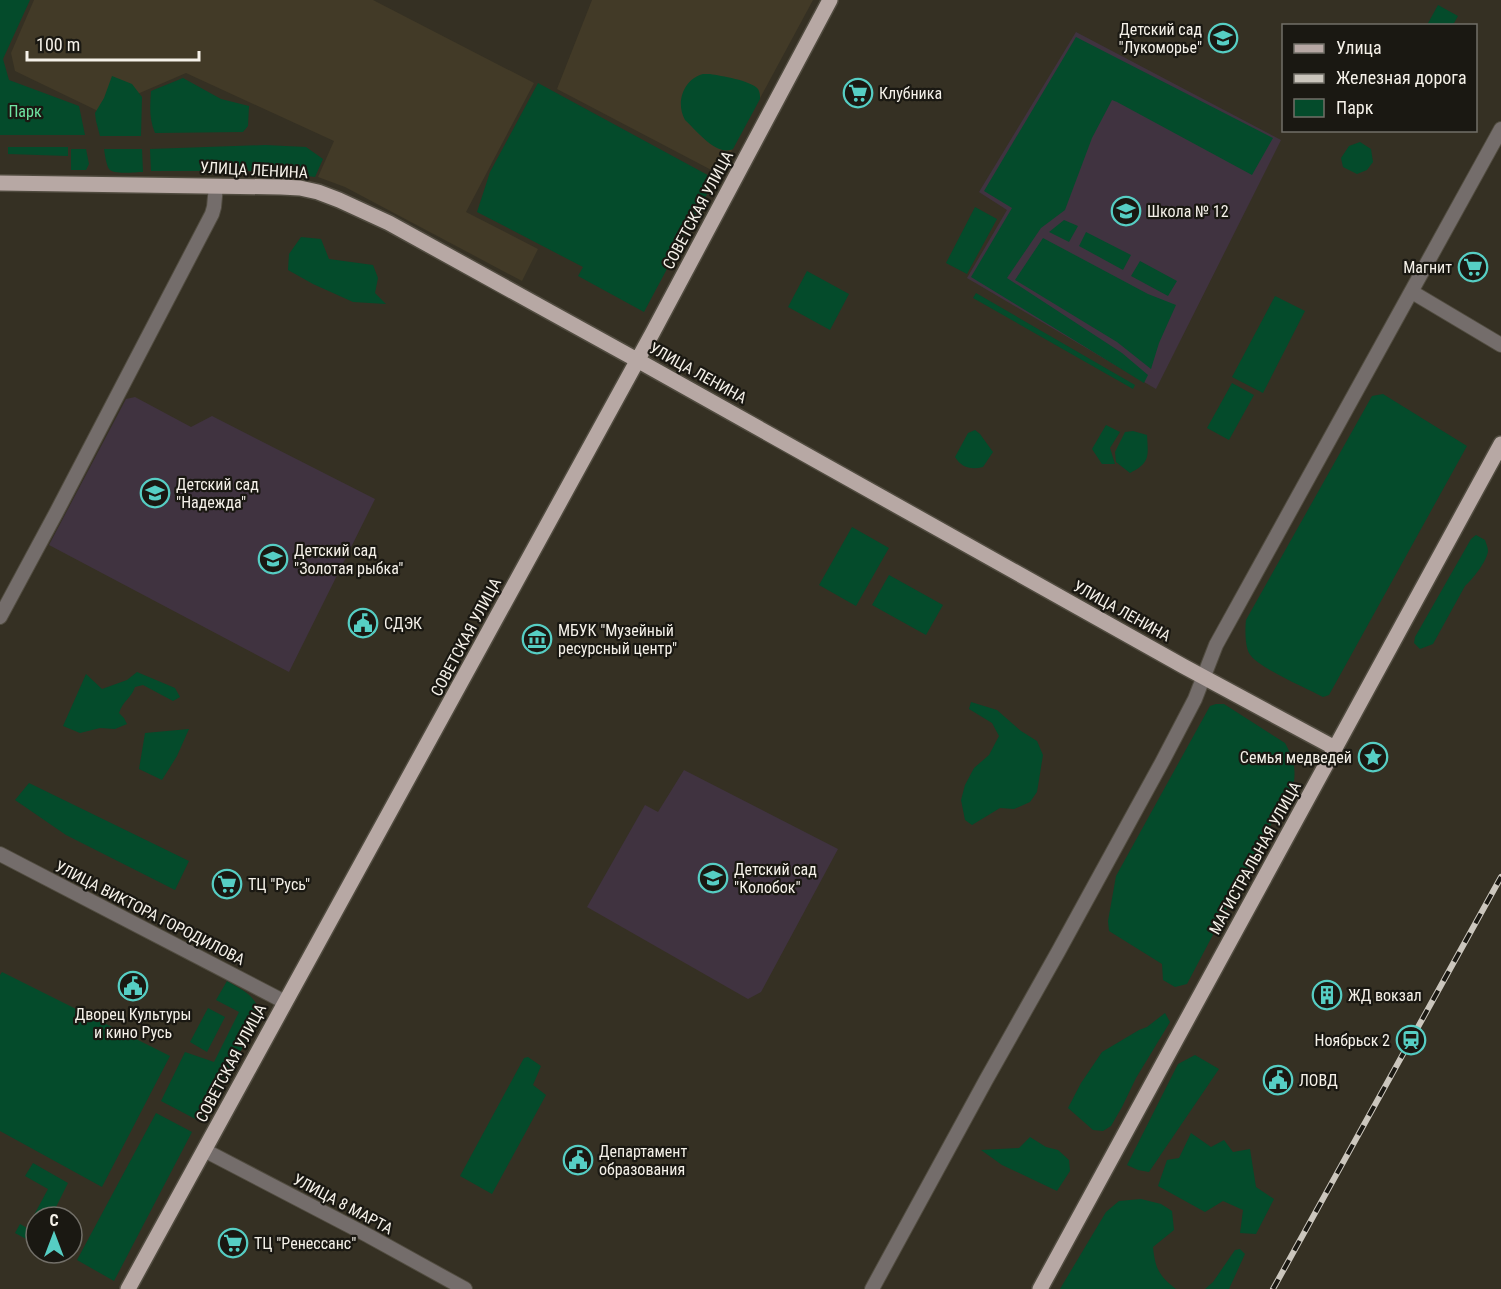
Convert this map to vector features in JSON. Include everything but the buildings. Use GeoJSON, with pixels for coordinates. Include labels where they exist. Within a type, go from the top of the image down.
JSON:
{"type":"FeatureCollection","features":[{"type":"Feature","properties":{"kind":"main road","name":"СОВЕТСКАЯ УЛИЦА"},"geometry":{"type":"LineString","coordinates":[[128,1289],[438,727],[830,0]]}},
{"type":"Feature","properties":{"kind":"main road","name":"УЛИЦА ЛЕНИНА"},"geometry":{"type":"LineString","coordinates":[[0,183],[300,188],[339,200],[388,223],[1335,748]]}},
{"type":"Feature","properties":{"kind":"main road","name":"МАГИСТРАЛЬНАЯ УЛИЦА"},"geometry":{"type":"LineString","coordinates":[[1040,1289],[1501,444]]}},
{"type":"Feature","properties":{"kind":"street"},"geometry":{"type":"LineString","coordinates":[[872,1289],[1161,764],[1195,699],[1216,645],[1501,129]]}},
{"type":"Feature","properties":{"kind":"street"},"geometry":{"type":"LineString","coordinates":[[0,617],[212,214],[216,186]]}},
{"type":"Feature","properties":{"kind":"street"},"geometry":{"type":"LineString","coordinates":[[1412,292],[1501,345]]}},
{"type":"Feature","properties":{"kind":"street","name":"УЛИЦА ВИКТОРА ГОРОДИЛОВА"},"geometry":{"type":"LineString","coordinates":[[0,854],[285,1002]]}},
{"type":"Feature","properties":{"kind":"street","name":"УЛИЦА 8 МАРТА"},"geometry":{"type":"LineString","coordinates":[[204,1150],[465,1289]]}},
{"type":"Feature","properties":{"kind":"shaded area"},"geometry":{"type":"Polygon","coordinates":[[[34,0],[373,0],[534,83],[466,212],[538,249],[522,281],[345,187],[318,177],[334,141],[186,73],[98,111],[15,71],[11,53],[34,0]]]}},
{"type":"Feature","properties":{"kind":"shaded area"},"geometry":{"type":"Polygon","coordinates":[[[592,0],[813,0],[719,174],[557,89],[592,0]]]}},
{"type":"Feature","properties":{"kind":"shaded area","name":"Школа № 12"},"geometry":{"type":"Polygon","coordinates":[[[1076,32],[1281,140],[1156,389],[967,278],[1007,210],[979,192],[1076,32]]]}},
{"type":"Feature","properties":{"kind":"shaded area"},"geometry":{"type":"Polygon","coordinates":[[[135,397],[191,427],[212,416],[375,499],[289,672],[49,545],[126,399],[135,397]]]}},
{"type":"Feature","properties":{"kind":"shaded area","name":"Детский сад \"Колобок\""},"geometry":{"type":"Polygon","coordinates":[[[684,770],[838,849],[761,992],[748,999],[587,907],[645,805],[658,812],[684,770]]]}},
{"type":"Feature","properties":{"kind":"green space","name":"Парк"},"geometry":{"type":"Polygon","coordinates":[[[0,0],[30,0],[3,59],[9,80],[79,106],[85,135],[0,135],[0,0]]]}},
{"type":"Feature","properties":{"kind":"green space"},"geometry":{"type":"Polygon","coordinates":[[[1438,5],[1458,16],[1454,24],[1428,24],[1438,5]]]}},
{"type":"Feature","properties":{"kind":"green space"},"geometry":{"type":"Polygon","coordinates":[[[1076,37],[1273,138],[1252,175],[1112,100],[1092,138],[1065,210],[1041,228],[1007,278],[1122,353],[1148,375],[1144,383],[971,277],[1012,208],[984,191],[1076,37]]]}},
{"type":"Feature","properties":{"kind":"green space"},"geometry":{"type":"Polygon","coordinates":[[[703,74],[742,81],[759,91],[760,99],[733,149],[720,149],[714,146],[685,120],[682,113],[681,99],[686,86],[703,74]]]}},
{"type":"Feature","properties":{"kind":"green space"},"geometry":{"type":"Polygon","coordinates":[[[112,76],[132,84],[142,97],[141,136],[100,136],[95,113],[104,98],[112,76]]]}},
{"type":"Feature","properties":{"kind":"green space"},"geometry":{"type":"Polygon","coordinates":[[[183,78],[221,99],[249,106],[248,126],[243,132],[155,133],[151,118],[151,91],[183,78]]]}},
{"type":"Feature","properties":{"kind":"green space"},"geometry":{"type":"Polygon","coordinates":[[[538,83],[715,179],[644,312],[578,276],[583,267],[477,212],[490,172],[538,83]]]}},
{"type":"Feature","properties":{"kind":"green space"},"geometry":{"type":"Polygon","coordinates":[[[1360,142],[1371,149],[1373,162],[1367,170],[1357,174],[1343,167],[1341,158],[1349,146],[1360,142]]]}},
{"type":"Feature","properties":{"kind":"green space"},"geometry":{"type":"Polygon","coordinates":[[[265,145],[306,147],[323,159],[315,177],[270,171],[151,171],[150,149],[265,145]]]}},
{"type":"Feature","properties":{"kind":"green space"},"geometry":{"type":"Polygon","coordinates":[[[8,147],[68,147],[68,156],[8,154],[8,147]]]}},
{"type":"Feature","properties":{"kind":"green space"},"geometry":{"type":"Polygon","coordinates":[[[71,149],[86,149],[89,164],[86,170],[71,170],[71,149]]]}},
{"type":"Feature","properties":{"kind":"green space"},"geometry":{"type":"Polygon","coordinates":[[[104,149],[142,149],[143,172],[111,171],[107,165],[104,149]]]}},
{"type":"Feature","properties":{"kind":"green space"},"geometry":{"type":"Polygon","coordinates":[[[975,207],[997,219],[967,274],[946,263],[975,207]]]}},
{"type":"Feature","properties":{"kind":"green space"},"geometry":{"type":"Polygon","coordinates":[[[1064,220],[1078,226],[1069,242],[1049,232],[1064,220]]]}},
{"type":"Feature","properties":{"kind":"green space"},"geometry":{"type":"Polygon","coordinates":[[[1086,232],[1131,255],[1123,270],[1079,246],[1086,232]]]}},
{"type":"Feature","properties":{"kind":"green space"},"geometry":{"type":"Polygon","coordinates":[[[301,237],[321,239],[329,259],[373,265],[378,278],[375,293],[386,304],[353,302],[288,270],[289,254],[301,237]]]}},
{"type":"Feature","properties":{"kind":"green space"},"geometry":{"type":"Polygon","coordinates":[[[1043,238],[1148,294],[1176,305],[1159,343],[1151,369],[1117,342],[1015,280],[1043,238]]]}},
{"type":"Feature","properties":{"kind":"green space"},"geometry":{"type":"Polygon","coordinates":[[[1140,261],[1177,281],[1168,296],[1131,276],[1140,261]]]}},
{"type":"Feature","properties":{"kind":"green space"},"geometry":{"type":"Polygon","coordinates":[[[807,271],[849,294],[830,330],[788,307],[807,271]]]}},
{"type":"Feature","properties":{"kind":"green space"},"geometry":{"type":"Polygon","coordinates":[[[976,293],[1135,385],[1133,389],[973,298],[976,293]]]}},
{"type":"Feature","properties":{"kind":"green space"},"geometry":{"type":"Polygon","coordinates":[[[1275,296],[1305,311],[1263,393],[1232,377],[1275,296]]]}},
{"type":"Feature","properties":{"kind":"green space"},"geometry":{"type":"Polygon","coordinates":[[[1232,383],[1254,395],[1229,440],[1207,428],[1232,383]]]}},
{"type":"Feature","properties":{"kind":"green space"},"geometry":{"type":"Polygon","coordinates":[[[1383,394],[1467,446],[1329,695],[1323,697],[1261,665],[1254,659],[1247,646],[1246,620],[1372,396],[1383,394]]]}},
{"type":"Feature","properties":{"kind":"green space"},"geometry":{"type":"Polygon","coordinates":[[[1106,425],[1120,432],[1110,448],[1115,464],[1102,464],[1092,449],[1106,425]]]}},
{"type":"Feature","properties":{"kind":"green space"},"geometry":{"type":"Polygon","coordinates":[[[975,430],[993,452],[983,467],[971,468],[961,464],[955,457],[968,433],[975,430]]]}},
{"type":"Feature","properties":{"kind":"green space"},"geometry":{"type":"Polygon","coordinates":[[[1133,431],[1147,435],[1148,453],[1142,466],[1130,473],[1116,462],[1115,452],[1125,432],[1133,431]]]}},
{"type":"Feature","properties":{"kind":"green space"},"geometry":{"type":"Polygon","coordinates":[[[852,527],[889,548],[856,606],[819,585],[852,527]]]}},
{"type":"Feature","properties":{"kind":"green space"},"geometry":{"type":"Polygon","coordinates":[[[1476,535],[1485,540],[1488,551],[1485,560],[1465,586],[1433,644],[1420,649],[1414,643],[1415,637],[1471,539],[1476,535]]]}},
{"type":"Feature","properties":{"kind":"green space"},"geometry":{"type":"Polygon","coordinates":[[[889,575],[943,605],[926,635],[872,605],[889,575]]]}},
{"type":"Feature","properties":{"kind":"green space"},"geometry":{"type":"Polygon","coordinates":[[[137,672],[175,688],[180,697],[173,701],[143,685],[135,687],[119,713],[127,724],[115,729],[100,728],[80,733],[63,726],[86,674],[102,689],[127,680],[137,672]]]}},
{"type":"Feature","properties":{"kind":"green space"},"geometry":{"type":"Polygon","coordinates":[[[971,702],[997,710],[1021,731],[1037,741],[1043,755],[1037,792],[1030,802],[1014,809],[1000,808],[972,825],[965,820],[961,800],[965,785],[974,768],[989,755],[999,736],[992,723],[969,709],[971,702]]]}},
{"type":"Feature","properties":{"kind":"green space"},"geometry":{"type":"Polygon","coordinates":[[[1224,704],[1285,743],[1293,761],[1294,781],[1187,984],[1175,987],[1163,980],[1162,964],[1109,931],[1108,921],[1116,876],[1210,706],[1224,704]]]}},
{"type":"Feature","properties":{"kind":"green space"},"geometry":{"type":"Polygon","coordinates":[[[189,729],[177,756],[162,780],[139,769],[145,733],[189,729]]]}},
{"type":"Feature","properties":{"kind":"green space"},"geometry":{"type":"Polygon","coordinates":[[[29,783],[189,861],[175,890],[66,835],[15,800],[29,783]]]}},
{"type":"Feature","properties":{"kind":"green space"},"geometry":{"type":"Polygon","coordinates":[[[2,972],[170,1056],[102,1187],[0,1131],[0,975],[2,972]]]}},
{"type":"Feature","properties":{"kind":"green space"},"geometry":{"type":"Polygon","coordinates":[[[227,981],[246,992],[255,1001],[257,1022],[201,1122],[161,1101],[185,1052],[214,1062],[239,1012],[216,1000],[227,981]]]}},
{"type":"Feature","properties":{"kind":"green space"},"geometry":{"type":"Polygon","coordinates":[[[208,1008],[225,1017],[207,1052],[190,1042],[208,1008]]]}},
{"type":"Feature","properties":{"kind":"green space"},"geometry":{"type":"Polygon","coordinates":[[[1165,1013],[1170,1022],[1136,1078],[1111,1126],[1103,1131],[1093,1130],[1068,1108],[1081,1083],[1102,1052],[1147,1027],[1165,1013]]]}},
{"type":"Feature","properties":{"kind":"green space"},"geometry":{"type":"Polygon","coordinates":[[[1195,1055],[1219,1069],[1149,1172],[1127,1165],[1178,1064],[1195,1055]]]}},
{"type":"Feature","properties":{"kind":"green space"},"geometry":{"type":"Polygon","coordinates":[[[528,1057],[541,1066],[533,1085],[546,1095],[492,1194],[460,1176],[524,1058],[528,1057]]]}},
{"type":"Feature","properties":{"kind":"green space"},"geometry":{"type":"Polygon","coordinates":[[[156,1113],[192,1132],[114,1281],[84,1264],[84,1247],[156,1113]]]}},
{"type":"Feature","properties":{"kind":"green space"},"geometry":{"type":"Polygon","coordinates":[[[1191,1133],[1211,1147],[1224,1140],[1233,1152],[1250,1149],[1256,1187],[1274,1199],[1256,1234],[1240,1233],[1243,1210],[1223,1201],[1205,1212],[1158,1186],[1167,1160],[1179,1158],[1191,1133]]]}},
{"type":"Feature","properties":{"kind":"green space"},"geometry":{"type":"Polygon","coordinates":[[[1030,1137],[1046,1147],[1058,1150],[1069,1160],[1070,1171],[1057,1191],[1002,1165],[981,1150],[1019,1148],[1030,1137]]]}},
{"type":"Feature","properties":{"kind":"green space"},"geometry":{"type":"Polygon","coordinates":[[[33,1163],[68,1183],[57,1205],[39,1205],[48,1189],[25,1176],[33,1163]]]}},
{"type":"Feature","properties":{"kind":"green space"},"geometry":{"type":"Polygon","coordinates":[[[1141,1199],[1161,1204],[1172,1211],[1174,1230],[1153,1247],[1159,1271],[1176,1289],[1060,1289],[1106,1212],[1119,1201],[1141,1199]]]}},
{"type":"Feature","properties":{"kind":"green space"},"geometry":{"type":"Polygon","coordinates":[[[20,1224],[24,1226],[24,1238],[15,1233],[20,1224]]]}},
{"type":"Feature","properties":{"kind":"green space"},"geometry":{"type":"Polygon","coordinates":[[[1240,1249],[1245,1254],[1229,1289],[1205,1289],[1213,1282],[1235,1250],[1240,1249]]]}},
{"type":"Feature","properties":{"kind":"railway"},"geometry":{"type":"LineString","coordinates":[[1273,1289],[1501,877]]}},
{"type":"Feature","properties":{"kind":"place","name":"Детский сад \"Лукоморье\""},"geometry":{"type":"Point","coordinates":[1223,38]}},
{"type":"Feature","properties":{"kind":"place","name":"Клубника"},"geometry":{"type":"Point","coordinates":[858,93]}},
{"type":"Feature","properties":{"kind":"place","name":"Школа № 12"},"geometry":{"type":"Point","coordinates":[1126,211]}},
{"type":"Feature","properties":{"kind":"place","name":"Магнит"},"geometry":{"type":"Point","coordinates":[1473,267]}},
{"type":"Feature","properties":{"kind":"place","name":"Детский сад \"Надежда\""},"geometry":{"type":"Point","coordinates":[155,493]}},
{"type":"Feature","properties":{"kind":"place","name":"Детский сад \"Золотая рыбка\""},"geometry":{"type":"Point","coordinates":[273,559]}},
{"type":"Feature","properties":{"kind":"place","name":"СДЭК"},"geometry":{"type":"Point","coordinates":[363,623]}},
{"type":"Feature","properties":{"kind":"place","name":"МБУК \"Музейный ресурсный центр\""},"geometry":{"type":"Point","coordinates":[537,639]}},
{"type":"Feature","properties":{"kind":"place","name":"Семья медведей"},"geometry":{"type":"Point","coordinates":[1373,757]}},
{"type":"Feature","properties":{"kind":"place","name":"Детский сад \"Колобок\""},"geometry":{"type":"Point","coordinates":[713,878]}},
{"type":"Feature","properties":{"kind":"place","name":"ТЦ \"Русь\""},"geometry":{"type":"Point","coordinates":[227,884]}},
{"type":"Feature","properties":{"kind":"place","name":"Дворец Культуры и кино Русь"},"geometry":{"type":"Point","coordinates":[133,986]}},
{"type":"Feature","properties":{"kind":"place","name":"ЖД вокзал"},"geometry":{"type":"Point","coordinates":[1327,995]}},
{"type":"Feature","properties":{"kind":"place","name":"Ноябрьск 2"},"geometry":{"type":"Point","coordinates":[1411,1040]}},
{"type":"Feature","properties":{"kind":"place","name":"ЛОВД"},"geometry":{"type":"Point","coordinates":[1278,1080]}},
{"type":"Feature","properties":{"kind":"place","name":"Департамент образования"},"geometry":{"type":"Point","coordinates":[578,1160]}},
{"type":"Feature","properties":{"kind":"place","name":"ТЦ \"Ренессанс\""},"geometry":{"type":"Point","coordinates":[233,1243]}}]}
